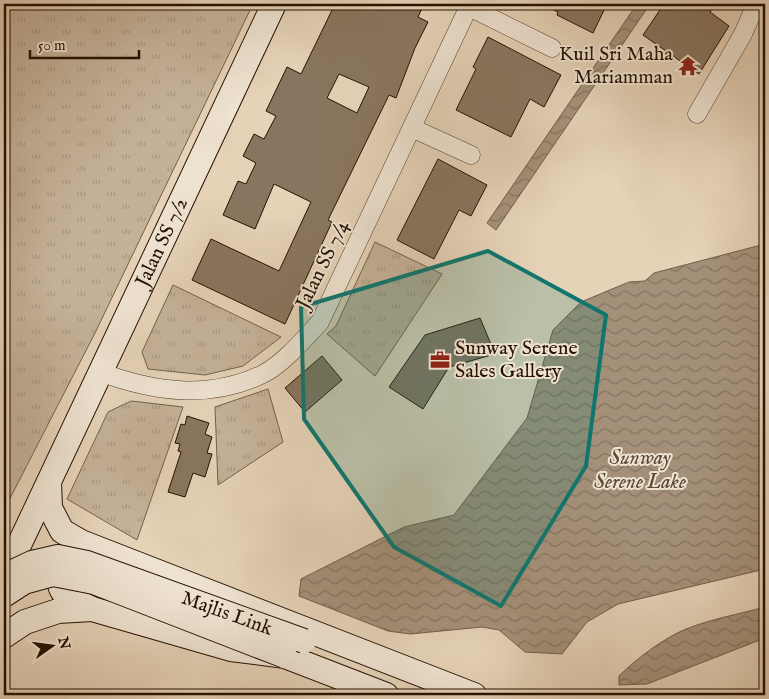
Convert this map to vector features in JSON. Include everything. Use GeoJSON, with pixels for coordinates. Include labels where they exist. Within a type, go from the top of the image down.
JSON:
{"type":"FeatureCollection","features":[{"type":"Feature","properties":{"kind":"street","name":"Jalan SS 7/2"},"geometry":{"type":"LineString","coordinates":[[4,576],[274,4]]}},
{"type":"Feature","properties":{"kind":"street"},"geometry":{"type":"LineString","coordinates":[[697,114],[743,34],[756,4]]}},
{"type":"Feature","properties":{"kind":"street","name":"Jalan SS 7/4"},"geometry":{"type":"LineString","coordinates":[[100,372],[133,385],[188,392],[230,386],[265,373],[299,345],[320,322],[469,5]]}},
{"type":"Feature","properties":{"kind":"street"},"geometry":{"type":"LineString","coordinates":[[469,5],[552,48]]}},
{"type":"Feature","properties":{"kind":"street"},"geometry":{"type":"LineString","coordinates":[[412,128],[471,154]]}},
{"type":"Feature","properties":{"kind":"street","name":"Jalan SS 7/2"},"geometry":{"type":"LineString","coordinates":[[4,547],[48,480]]}},
{"type":"Feature","properties":{"kind":"street"},"geometry":{"type":"LineString","coordinates":[[48,480],[50,508],[62,531],[130,562],[474,695]]}},
{"type":"Feature","properties":{"kind":"street"},"geometry":{"type":"LineString","coordinates":[[130,562],[100,554],[78,556],[64,560],[58,579],[62,589],[68,596],[92,609],[231,650],[285,656]]}},
{"type":"Feature","properties":{"kind":"street","name":"Majlis Link"},"geometry":{"type":"LineString","coordinates":[[4,576],[32,563],[58,557],[87,563],[449,695]]}},
{"type":"Feature","properties":{"kind":"street","name":"Majlis Link"},"geometry":{"type":"LineString","coordinates":[[4,596],[24,582],[53,574],[94,582],[386,695]]}},
{"type":"Feature","properties":{"kind":"street"},"geometry":{"type":"LineString","coordinates":[[4,636],[25,622],[58,611],[92,609]]}},
{"type":"Feature","properties":{"kind":"highlighted area"},"geometry":{"type":"Polygon","coordinates":[[[488,251],[606,315],[586,466],[501,606],[394,547],[304,419],[301,307],[488,251]]]}},
{"type":"Feature","properties":{"kind":"green space"},"geometry":{"type":"Polygon","coordinates":[[[4,4],[253,4],[95,333],[4,510],[4,4]]]}},
{"type":"Feature","properties":{"kind":"green space"},"geometry":{"type":"Polygon","coordinates":[[[375,242],[442,274],[375,376],[327,334],[336,326],[375,242]]]}},
{"type":"Feature","properties":{"kind":"green space"},"geometry":{"type":"Polygon","coordinates":[[[173,285],[281,337],[243,366],[205,375],[148,369],[142,352],[173,285]]]}},
{"type":"Feature","properties":{"kind":"green space"},"geometry":{"type":"Polygon","coordinates":[[[268,389],[283,442],[218,485],[215,407],[268,389]]]}},
{"type":"Feature","properties":{"kind":"green space"},"geometry":{"type":"Polygon","coordinates":[[[131,401],[183,407],[137,540],[67,499],[108,412],[131,401]]]}},
{"type":"Feature","properties":{"kind":"water"},"geometry":{"type":"Polygon","coordinates":[[[637,4],[650,4],[496,230],[487,223],[637,4]]]}},
{"type":"Feature","properties":{"kind":"water","name":"Sunway Serene Lake"},"geometry":{"type":"Polygon","coordinates":[[[765,244],[765,569],[618,604],[587,622],[562,654],[525,652],[499,630],[482,627],[410,634],[388,631],[299,596],[301,579],[404,527],[454,515],[527,418],[553,330],[581,302],[629,282],[645,281],[654,273],[765,244]]]}},
{"type":"Feature","properties":{"kind":"water"},"geometry":{"type":"Polygon","coordinates":[[[765,607],[765,638],[647,684],[619,685],[619,676],[626,669],[642,656],[678,633],[705,622],[765,607]]]}},
{"type":"Feature","properties":{"kind":"building"},"geometry":{"type":"Polygon","coordinates":[[[335,4],[424,4],[418,17],[428,22],[415,48],[396,98],[389,95],[328,220],[332,222],[285,324],[192,280],[211,239],[279,271],[311,202],[274,184],[255,229],[223,215],[238,181],[246,184],[256,163],[243,156],[254,134],[264,139],[276,116],[266,111],[287,67],[301,74],[335,4]],[[339,74],[327,98],[357,113],[369,87],[339,74]]]}},
{"type":"Feature","properties":{"kind":"building"},"geometry":{"type":"Polygon","coordinates":[[[541,4],[607,4],[593,33],[557,15],[558,12],[541,4]]]}},
{"type":"Feature","properties":{"kind":"building","name":"Kuil Sri Maha Mariamman"},"geometry":{"type":"Polygon","coordinates":[[[664,4],[716,4],[710,12],[729,26],[699,74],[643,35],[664,4]]]}},
{"type":"Feature","properties":{"kind":"building"},"geometry":{"type":"Polygon","coordinates":[[[488,37],[561,75],[544,107],[530,99],[511,137],[456,110],[476,69],[473,67],[488,37]]]}},
{"type":"Feature","properties":{"kind":"building"},"geometry":{"type":"Polygon","coordinates":[[[438,159],[487,185],[471,216],[459,210],[434,259],[397,240],[438,159]]]}},
{"type":"Feature","properties":{"kind":"building","name":"Sunway Serene Sales Gallery"},"geometry":{"type":"Polygon","coordinates":[[[480,318],[495,354],[449,367],[423,409],[389,387],[425,335],[480,318]]]}},
{"type":"Feature","properties":{"kind":"building"},"geometry":{"type":"Polygon","coordinates":[[[322,356],[342,380],[305,412],[285,388],[322,356]]]}},
{"type":"Feature","properties":{"kind":"building"},"geometry":{"type":"Polygon","coordinates":[[[187,416],[209,423],[205,434],[212,437],[207,453],[212,454],[205,477],[193,473],[185,497],[168,492],[181,452],[178,451],[180,444],[175,443],[181,424],[185,425],[187,416]]]}},
{"type":"Feature","properties":{"kind":"place","name":"Kuil Sri Maha Mariamman"},"geometry":{"type":"Point","coordinates":[688,66]}},
{"type":"Feature","properties":{"kind":"place","name":"Sunway Serene Sales Gallery"},"geometry":{"type":"Point","coordinates":[440,360]}}]}
